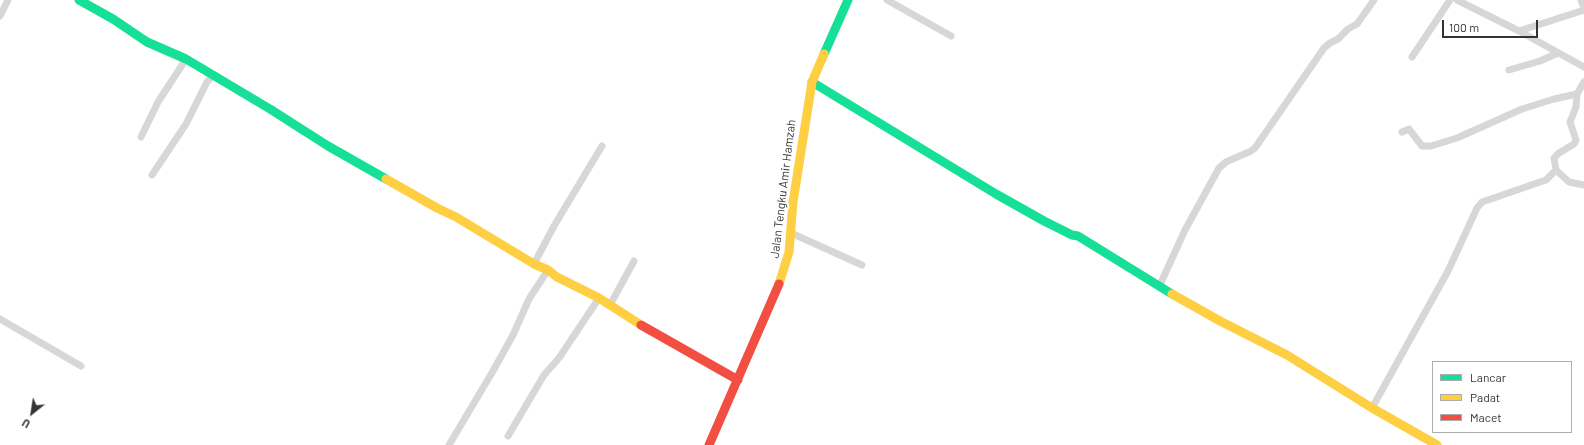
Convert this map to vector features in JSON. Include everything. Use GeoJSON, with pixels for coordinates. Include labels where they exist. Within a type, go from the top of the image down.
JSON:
{"type":"FeatureCollection","features":[{"type":"Feature","properties":{"kind":"main road"},"geometry":{"type":"LineString","coordinates":[[80,0],[113,19],[147,42],[186,59],[270,109],[328,146],[534,264],[548,270],[576,288],[599,298],[622,314],[738,380]]}},
{"type":"Feature","properties":{"kind":"main road","name":"Jalan Tengku Amir Hamzah"},"geometry":{"type":"LineString","coordinates":[[709,445],[776,295],[787,261],[793,202],[812,82],[848,0]]}},
{"type":"Feature","properties":{"kind":"main road"},"geometry":{"type":"LineString","coordinates":[[812,82],[996,194],[1044,221],[1072,235],[1078,236],[1159,287],[1220,321],[1287,355],[1372,408],[1437,445]]}},
{"type":"Feature","properties":{"kind":"street"},"geometry":{"type":"LineString","coordinates":[[0,16],[8,0]]}},
{"type":"Feature","properties":{"kind":"street"},"geometry":{"type":"LineString","coordinates":[[887,0],[951,36]]}},
{"type":"Feature","properties":{"kind":"street"},"geometry":{"type":"LineString","coordinates":[[1159,287],[1185,230],[1217,171],[1226,162],[1255,148],[1324,48],[1338,39],[1348,29],[1357,24],[1374,0]]}},
{"type":"Feature","properties":{"kind":"street"},"geometry":{"type":"LineString","coordinates":[[1412,57],[1450,0]]}},
{"type":"Feature","properties":{"kind":"street"},"geometry":{"type":"LineString","coordinates":[[1457,0],[1519,31],[1584,67]]}},
{"type":"Feature","properties":{"kind":"street"},"geometry":{"type":"LineString","coordinates":[[1519,31],[1584,9],[1581,0]]}},
{"type":"Feature","properties":{"kind":"street"},"geometry":{"type":"LineString","coordinates":[[1509,70],[1540,61],[1558,53]]}},
{"type":"Feature","properties":{"kind":"street"},"geometry":{"type":"LineString","coordinates":[[141,137],[158,102],[186,59]]}},
{"type":"Feature","properties":{"kind":"street"},"geometry":{"type":"LineString","coordinates":[[152,175],[186,124],[207,82],[213,75]]}},
{"type":"Feature","properties":{"kind":"street"},"geometry":{"type":"LineString","coordinates":[[1584,82],[1577,94],[1576,107],[1570,122],[1576,140],[1574,144],[1554,158],[1556,170],[1569,182],[1584,185]]}},
{"type":"Feature","properties":{"kind":"street"},"geometry":{"type":"LineString","coordinates":[[1402,132],[1409,130],[1422,146],[1431,146],[1457,138],[1522,109],[1554,99],[1577,94]]}},
{"type":"Feature","properties":{"kind":"street"},"geometry":{"type":"LineString","coordinates":[[534,264],[554,226],[602,146]]}},
{"type":"Feature","properties":{"kind":"street"},"geometry":{"type":"LineString","coordinates":[[1372,408],[1448,271],[1477,208],[1482,202],[1546,180],[1556,170]]}},
{"type":"Feature","properties":{"kind":"street"},"geometry":{"type":"LineString","coordinates":[[791,233],[862,265]]}},
{"type":"Feature","properties":{"kind":"street"},"geometry":{"type":"LineString","coordinates":[[610,305],[634,262]]}},
{"type":"Feature","properties":{"kind":"street"},"geometry":{"type":"LineString","coordinates":[[449,445],[493,372],[513,335],[529,299],[548,270]]}},
{"type":"Feature","properties":{"kind":"street"},"geometry":{"type":"LineString","coordinates":[[508,436],[544,375],[559,358],[599,298]]}},
{"type":"Feature","properties":{"kind":"street"},"geometry":{"type":"LineString","coordinates":[[0,319],[81,366]]}},
{"type":"Feature","properties":{"kind":"traffic: fast"},"geometry":{"type":"LineString","coordinates":[[79,0],[113,19],[147,42],[186,59],[270,109],[328,146],[386,179]]}},
{"type":"Feature","properties":{"kind":"traffic: fast"},"geometry":{"type":"LineString","coordinates":[[824,54],[848,0]]}},
{"type":"Feature","properties":{"kind":"traffic: fast"},"geometry":{"type":"LineString","coordinates":[[812,82],[996,194],[1044,221],[1072,235],[1078,236],[1172,294]]}},
{"type":"Feature","properties":{"kind":"traffic: slow"},"geometry":{"type":"LineString","coordinates":[[779,284],[789,252],[793,202],[812,82],[824,54]]}},
{"type":"Feature","properties":{"kind":"traffic: slow"},"geometry":{"type":"LineString","coordinates":[[386,179],[456,217],[534,264],[548,270],[557,277],[599,298],[641,325]]}},
{"type":"Feature","properties":{"kind":"traffic: slow"},"geometry":{"type":"LineString","coordinates":[[1172,294],[1220,321],[1287,355],[1372,408],[1437,445]]}},
{"type":"Feature","properties":{"kind":"traffic: jam"},"geometry":{"type":"LineString","coordinates":[[709,445],[779,284]]}},
{"type":"Feature","properties":{"kind":"traffic: jam"},"geometry":{"type":"LineString","coordinates":[[641,325],[738,380]]}}]}
